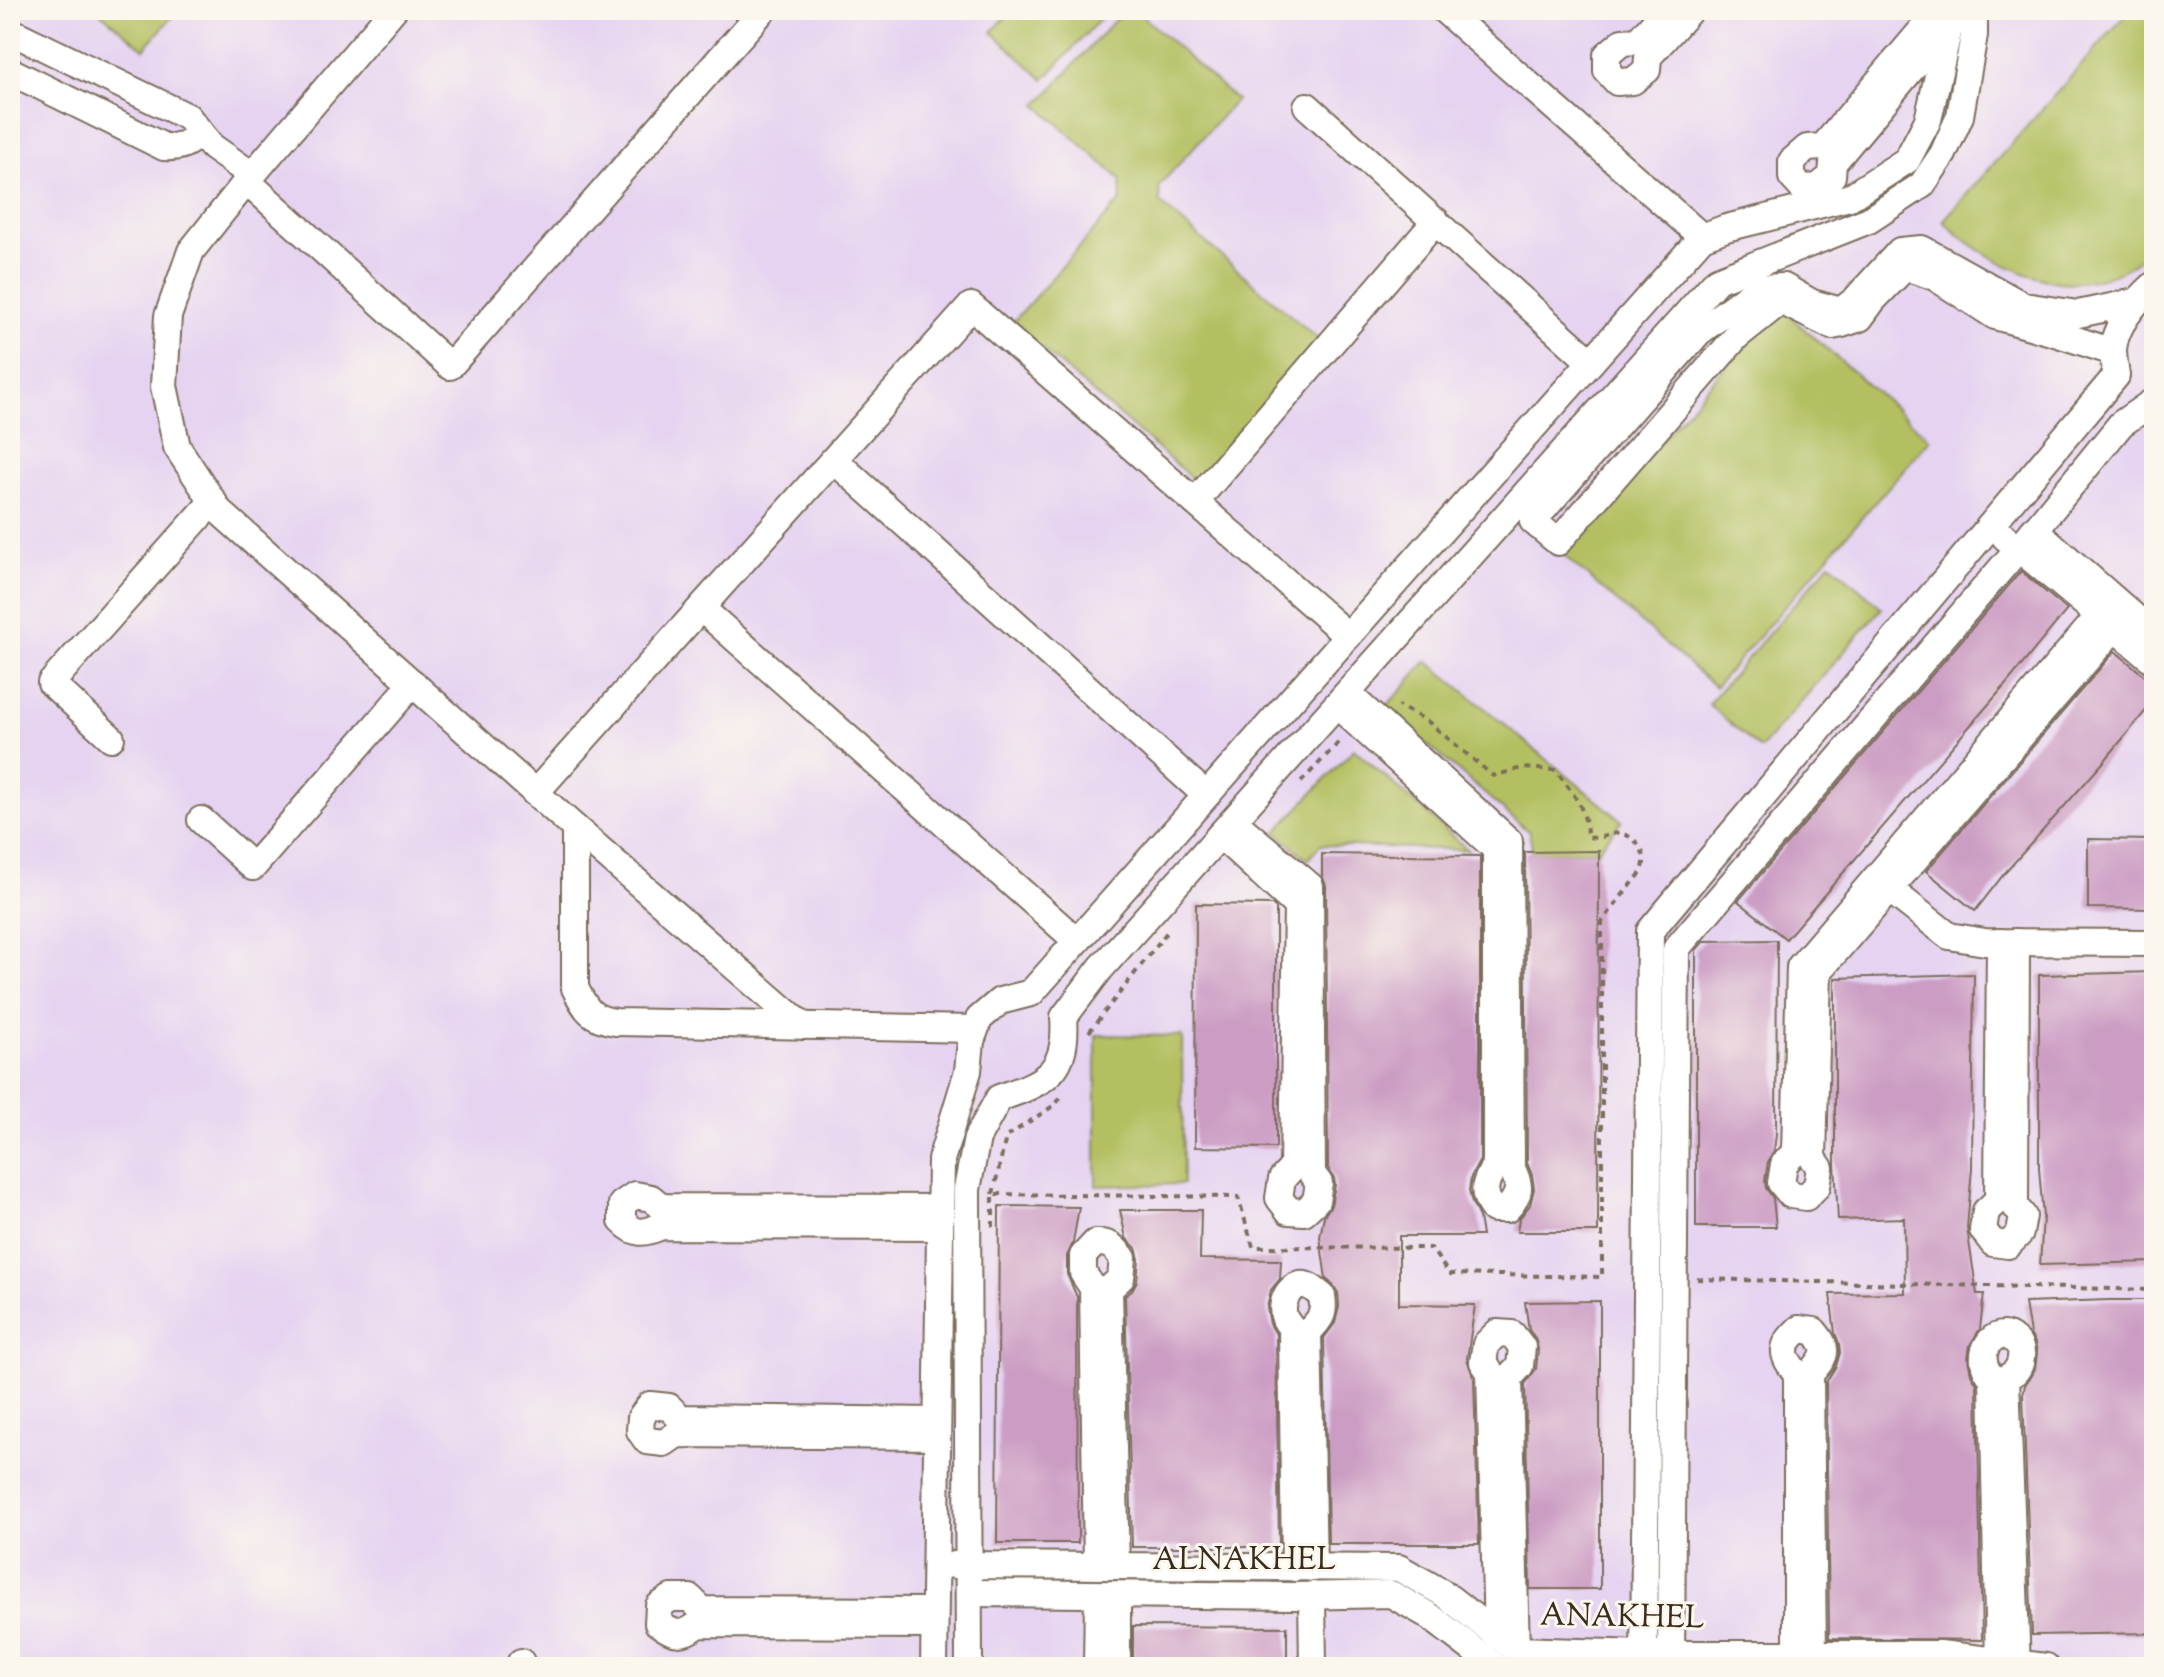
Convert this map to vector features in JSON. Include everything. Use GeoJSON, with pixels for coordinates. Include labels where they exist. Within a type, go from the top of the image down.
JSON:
{"type":"FeatureCollection","features":[{"type":"Feature","properties":{"kind":"street"},"geometry":{"type":"LineString","coordinates":[[393,10],[249,178],[191,251],[168,316],[164,386],[177,447],[219,511],[535,793],[803,1026]]}},
{"type":"Feature","properties":{"kind":"street"},"geometry":{"type":"LineString","coordinates":[[10,31],[188,117],[212,147],[450,366],[763,10]]}},
{"type":"Feature","properties":{"kind":"street"},"geometry":{"type":"LineString","coordinates":[[1444,10],[1702,237]]}},
{"type":"Feature","properties":{"kind":"street"},"geometry":{"type":"LineString","coordinates":[[1665,10],[1638,41],[1622,42],[1607,55],[1607,71],[1617,82],[1633,81],[1647,70],[1648,57],[1690,10]]}},
{"type":"Feature","properties":{"kind":"street"},"geometry":{"type":"LineString","coordinates":[[1064,1017],[1101,968],[1717,280],[1869,220],[1922,185],[1943,154],[1960,116],[1974,35],[1974,10]]}},
{"type":"Feature","properties":{"kind":"street"},"geometry":{"type":"LineString","coordinates":[[934,1667],[941,1160],[968,1071],[972,1040],[979,1019],[1000,1001],[1031,993],[1702,237],[1726,228],[1850,197],[1907,160],[1928,120],[1945,14]]}},
{"type":"Feature","properties":{"kind":"street"},"geometry":{"type":"LineString","coordinates":[[1945,14],[1833,163],[1832,176],[1818,187],[1802,188],[1792,177],[1792,161],[1807,148],[1823,147],[1945,14]]}},
{"type":"Feature","properties":{"kind":"street"},"geometry":{"type":"LineString","coordinates":[[10,71],[164,147],[177,148],[188,144],[200,133]]}},
{"type":"Feature","properties":{"kind":"street"},"geometry":{"type":"LineString","coordinates":[[1307,106],[1591,362]]}},
{"type":"Feature","properties":{"kind":"street"},"geometry":{"type":"LineString","coordinates":[[1195,502],[1436,221]]}},
{"type":"Feature","properties":{"kind":"street"},"geometry":{"type":"LineString","coordinates":[[2146,295],[2078,314],[2024,306],[1922,249],[1900,251],[1841,311],[1812,303],[1784,287],[1758,288],[1699,332],[1533,521],[1558,542],[1737,336],[1781,301],[1832,326],[1842,324],[1860,318],[1905,267],[1935,277],[1995,316],[2055,333],[2114,364],[2131,391],[2154,401]]}},
{"type":"Feature","properties":{"kind":"street"},"geometry":{"type":"LineString","coordinates":[[1644,1660],[1650,931],[2080,420],[2114,364],[2114,338],[2146,295]]}},
{"type":"Feature","properties":{"kind":"street"},"geometry":{"type":"LineString","coordinates":[[535,793],[971,306],[1348,636]]}},
{"type":"Feature","properties":{"kind":"street"},"geometry":{"type":"LineString","coordinates":[[1672,1660],[1676,949],[2121,424],[2154,401]]}},
{"type":"Feature","properties":{"kind":"street"},"geometry":{"type":"LineString","coordinates":[[834,460],[1200,803],[1215,803],[1234,785],[1241,787],[1241,796],[1206,835],[1220,835],[1310,886],[1312,1174],[1319,1183],[1316,1201],[1304,1212],[1289,1211],[1279,1198],[1282,1179],[1293,1167],[1297,906],[1220,835]]}},
{"type":"Feature","properties":{"kind":"street"},"geometry":{"type":"LineString","coordinates":[[111,738],[51,683],[213,501]]}},
{"type":"Feature","properties":{"kind":"street"},"geometry":{"type":"LineString","coordinates":[[1990,524],[2026,538],[2154,634]]}},
{"type":"Feature","properties":{"kind":"street"},"geometry":{"type":"LineString","coordinates":[[2026,538],[2107,621],[2154,661]]}},
{"type":"Feature","properties":{"kind":"street"},"geometry":{"type":"LineString","coordinates":[[701,608],[1077,941]]}},
{"type":"Feature","properties":{"kind":"street"},"geometry":{"type":"LineString","coordinates":[[2107,621],[1818,972],[1813,1158],[1820,1168],[1817,1186],[1806,1197],[1791,1195],[1781,1183],[1784,1164],[1795,1152],[1800,967],[2107,621]]}},
{"type":"Feature","properties":{"kind":"street"},"geometry":{"type":"LineString","coordinates":[[201,820],[253,867],[413,683]]}},
{"type":"Feature","properties":{"kind":"street"},"geometry":{"type":"LineString","coordinates":[[1294,697],[1284,716],[1264,740],[1263,749],[1268,756],[1290,740],[1313,732]]}},
{"type":"Feature","properties":{"kind":"street"},"geometry":{"type":"LineString","coordinates":[[1343,700],[1509,841],[1511,1167],[1518,1181],[1517,1198],[1507,1209],[1493,1209],[1485,1198],[1486,1180],[1496,1164],[1496,849],[1343,700]]}},
{"type":"Feature","properties":{"kind":"street"},"geometry":{"type":"LineString","coordinates":[[575,828],[575,988],[583,1005],[598,1020],[803,1026],[972,1040]]}},
{"type":"Feature","properties":{"kind":"street"},"geometry":{"type":"LineString","coordinates":[[1889,889],[1949,936],[2008,942],[2154,943]]}},
{"type":"Feature","properties":{"kind":"street"},"geometry":{"type":"LineString","coordinates":[[2008,942],[2015,1206],[2023,1216],[2020,1233],[2008,1245],[1993,1243],[1983,1230],[1986,1211],[1998,1200],[2008,942]]}},
{"type":"Feature","properties":{"kind":"street"},"geometry":{"type":"LineString","coordinates":[[969,1667],[967,1189],[977,1138],[999,1098],[1034,1086],[1047,1077],[1066,1041],[1064,1017],[1051,1001],[1031,993]]}},
{"type":"Feature","properties":{"kind":"street"},"geometry":{"type":"LineString","coordinates":[[972,1040],[983,1077],[1013,1093]]}},
{"type":"Feature","properties":{"kind":"street"},"geometry":{"type":"LineString","coordinates":[[635,1195],[651,1198],[662,1207],[940,1218],[662,1226],[645,1233],[632,1231],[622,1221],[622,1204],[635,1195]]}},
{"type":"Feature","properties":{"kind":"street"},"geometry":{"type":"LineString","coordinates":[[1104,1242],[1113,1245],[1123,1258],[1121,1278],[1109,1289],[1107,1566],[1093,1288],[1083,1273],[1083,1256],[1095,1243],[1104,1242]]}},
{"type":"Feature","properties":{"kind":"street"},"geometry":{"type":"LineString","coordinates":[[1304,1285],[1322,1296],[1324,1309],[1319,1321],[1308,1332],[1304,1568],[1292,1329],[1284,1317],[1282,1306],[1294,1288],[1304,1285]]}},
{"type":"Feature","properties":{"kind":"street"},"geometry":{"type":"LineString","coordinates":[[1799,1329],[1814,1331],[1824,1343],[1825,1353],[1810,1374],[1807,1661],[1797,1374],[1787,1362],[1784,1349],[1787,1340],[1799,1329]]}},
{"type":"Feature","properties":{"kind":"street"},"geometry":{"type":"LineString","coordinates":[[1497,1333],[1512,1334],[1522,1347],[1520,1366],[1509,1378],[1503,1651],[1490,1372],[1483,1362],[1486,1344],[1497,1333]]}},
{"type":"Feature","properties":{"kind":"street"},"geometry":{"type":"LineString","coordinates":[[2003,1335],[2012,1337],[2019,1345],[2021,1355],[2017,1370],[2006,1378],[2008,1665],[1993,1378],[1983,1364],[1987,1345],[1995,1336],[2003,1335]]}},
{"type":"Feature","properties":{"kind":"street"},"geometry":{"type":"LineString","coordinates":[[650,1405],[669,1407],[680,1418],[937,1428],[677,1434],[664,1443],[647,1441],[640,1431],[641,1417],[650,1405]]}},
{"type":"Feature","properties":{"kind":"street","name":"ANAKHEL"},"geometry":{"type":"LineString","coordinates":[[935,1566],[1399,1568],[1443,1593],[1503,1651],[1644,1660],[1807,1661],[1940,1654],[2008,1665],[2046,1667]]}},
{"type":"Feature","properties":{"kind":"street","name":"ALNAKHEL"},"geometry":{"type":"LineString","coordinates":[[969,1593],[1391,1594],[1503,1651]]}},
{"type":"Feature","properties":{"kind":"street"},"geometry":{"type":"LineString","coordinates":[[1097,1667],[1108,1595]]}},
{"type":"Feature","properties":{"kind":"street"},"geometry":{"type":"LineString","coordinates":[[1108,1595],[1117,1667]]}},
{"type":"Feature","properties":{"kind":"street"},"geometry":{"type":"LineString","coordinates":[[1296,1667],[1304,1596]]}},
{"type":"Feature","properties":{"kind":"street"},"geometry":{"type":"LineString","coordinates":[[1304,1596],[1313,1667]]}},
{"type":"Feature","properties":{"kind":"street"},"geometry":{"type":"LineString","coordinates":[[671,1598],[690,1598],[702,1610],[934,1618],[699,1624],[687,1633],[670,1632],[658,1623],[659,1606],[671,1598]]}},
{"type":"Feature","properties":{"kind":"path"},"geometry":{"type":"LineString","coordinates":[[993,1194],[1238,1197],[1253,1247],[1431,1248],[1449,1274],[1602,1277],[1602,922],[1641,876],[1646,863],[1634,839],[1619,833],[1599,839],[1587,837],[1587,819],[1576,796],[1555,770],[1522,768],[1493,776],[1426,720],[1390,702]]}},
{"type":"Feature","properties":{"kind":"path"},"geometry":{"type":"LineString","coordinates":[[1293,792],[1343,738]]}},
{"type":"Feature","properties":{"kind":"path"},"geometry":{"type":"LineString","coordinates":[[1086,1044],[1089,1029],[1175,922]]}},
{"type":"Feature","properties":{"kind":"path"},"geometry":{"type":"LineString","coordinates":[[993,1226],[993,1194],[1006,1137],[1056,1104],[1063,1093]]}},
{"type":"Feature","properties":{"kind":"path"},"geometry":{"type":"LineString","coordinates":[[1693,1279],[2154,1290]]}},
{"type":"Feature","properties":{"kind":"shaded area"},"geometry":{"type":"Polygon","coordinates":[[[10,10],[2154,10],[2154,1667],[10,1667],[10,10]]]}},
{"type":"Feature","properties":{"kind":"green space"},"geometry":{"type":"Polygon","coordinates":[[[97,10],[178,10],[144,49],[97,10]]]}},
{"type":"Feature","properties":{"kind":"green space"},"geometry":{"type":"Polygon","coordinates":[[[1012,10],[1108,10],[1044,80],[992,32],[1012,10]]]}},
{"type":"Feature","properties":{"kind":"green space"},"geometry":{"type":"Polygon","coordinates":[[[1124,10],[1136,10],[1236,100],[1159,186],[1160,203],[1319,340],[1195,481],[1012,323],[1121,200],[1120,179],[1037,105],[1124,10]]]}},
{"type":"Feature","properties":{"kind":"green space"},"geometry":{"type":"Polygon","coordinates":[[[2130,10],[2154,10],[2154,245],[2137,262],[2102,278],[2061,282],[2037,278],[1980,250],[1943,221],[2130,10]]]}},
{"type":"Feature","properties":{"kind":"green space"},"geometry":{"type":"Polygon","coordinates":[[[1778,306],[1930,439],[1715,687],[1562,554],[1778,306]]]}},
{"type":"Feature","properties":{"kind":"green space"},"geometry":{"type":"Polygon","coordinates":[[[1830,563],[1882,608],[1760,749],[1708,704],[1830,563]]]}},
{"type":"Feature","properties":{"kind":"green space"},"geometry":{"type":"Polygon","coordinates":[[[1427,661],[1622,821],[1597,851],[1533,853],[1529,832],[1385,708],[1427,661]]]}},
{"type":"Feature","properties":{"kind":"green space"},"geometry":{"type":"Polygon","coordinates":[[[1354,749],[1468,850],[1320,845],[1308,860],[1276,832],[1354,749]]]}},
{"type":"Feature","properties":{"kind":"green space"},"geometry":{"type":"Polygon","coordinates":[[[1096,1035],[1182,1036],[1183,1184],[1096,1186],[1096,1035]]]}},
{"type":"Feature","properties":{"kind":"building"},"geometry":{"type":"Polygon","coordinates":[[[2021,571],[2067,610],[1786,939],[1738,901],[2021,571]]]}},
{"type":"Feature","properties":{"kind":"building"},"geometry":{"type":"Polygon","coordinates":[[[2115,651],[2154,684],[2154,701],[1975,911],[1926,871],[2115,651]]]}},
{"type":"Feature","properties":{"kind":"building"},"geometry":{"type":"Polygon","coordinates":[[[2088,839],[2154,840],[2154,909],[2088,908],[2088,839]]]}},
{"type":"Feature","properties":{"kind":"building"},"geometry":{"type":"Polygon","coordinates":[[[1599,851],[1598,1232],[1517,1232],[1519,1219],[1530,1205],[1534,1189],[1527,1163],[1525,852],[1599,851]]]}},
{"type":"Feature","properties":{"kind":"building"},"geometry":{"type":"Polygon","coordinates":[[[1322,854],[1480,856],[1480,1160],[1471,1177],[1469,1191],[1482,1236],[1399,1236],[1399,1304],[1475,1305],[1467,1359],[1474,1379],[1479,1544],[1328,1544],[1324,1338],[1335,1323],[1339,1307],[1338,1293],[1326,1279],[1320,1237],[1335,1185],[1328,1168],[1326,886],[1322,875],[1322,854]]]}},
{"type":"Feature","properties":{"kind":"building"},"geometry":{"type":"Polygon","coordinates":[[[1196,904],[1273,905],[1276,909],[1276,1148],[1195,1147],[1196,904]]]}},
{"type":"Feature","properties":{"kind":"building"},"geometry":{"type":"Polygon","coordinates":[[[1777,940],[1776,1134],[1765,1181],[1773,1198],[1776,1227],[1696,1227],[1696,950],[1704,941],[1777,940]]]}},
{"type":"Feature","properties":{"kind":"building"},"geometry":{"type":"Polygon","coordinates":[[[2154,972],[2154,1262],[2040,1265],[2043,1217],[2039,1168],[2039,975],[2154,972]]]}},
{"type":"Feature","properties":{"kind":"building"},"geometry":{"type":"Polygon","coordinates":[[[1974,974],[1972,1168],[1967,1228],[1977,1294],[1984,1294],[1980,1329],[1970,1345],[1968,1359],[1977,1384],[1982,1640],[1829,1638],[1826,1382],[1840,1353],[1830,1294],[1905,1293],[1904,1218],[1838,1220],[1835,978],[1974,974]]]}},
{"type":"Feature","properties":{"kind":"building"},"geometry":{"type":"Polygon","coordinates":[[[999,1206],[1079,1207],[1073,1243],[1067,1256],[1067,1274],[1077,1297],[1078,1543],[997,1543],[999,1206]]]}},
{"type":"Feature","properties":{"kind":"building"},"geometry":{"type":"Polygon","coordinates":[[[1120,1210],[1201,1210],[1200,1259],[1281,1260],[1280,1279],[1271,1290],[1267,1308],[1276,1334],[1279,1547],[1132,1547],[1125,1296],[1137,1281],[1139,1259],[1136,1248],[1126,1238],[1120,1210]]]}},
{"type":"Feature","properties":{"kind":"building"},"geometry":{"type":"Polygon","coordinates":[[[2154,1300],[2154,1633],[2032,1635],[2023,1395],[2035,1369],[2037,1353],[2025,1303],[2154,1300]]]}},
{"type":"Feature","properties":{"kind":"building"},"geometry":{"type":"Polygon","coordinates":[[[1600,1301],[1600,1589],[1530,1589],[1525,1384],[1536,1369],[1538,1349],[1529,1330],[1525,1302],[1600,1301]]]}},
{"type":"Feature","properties":{"kind":"building"},"geometry":{"type":"Polygon","coordinates":[[[1133,1626],[1287,1627],[1287,1667],[1133,1667],[1133,1626]]]}}]}
